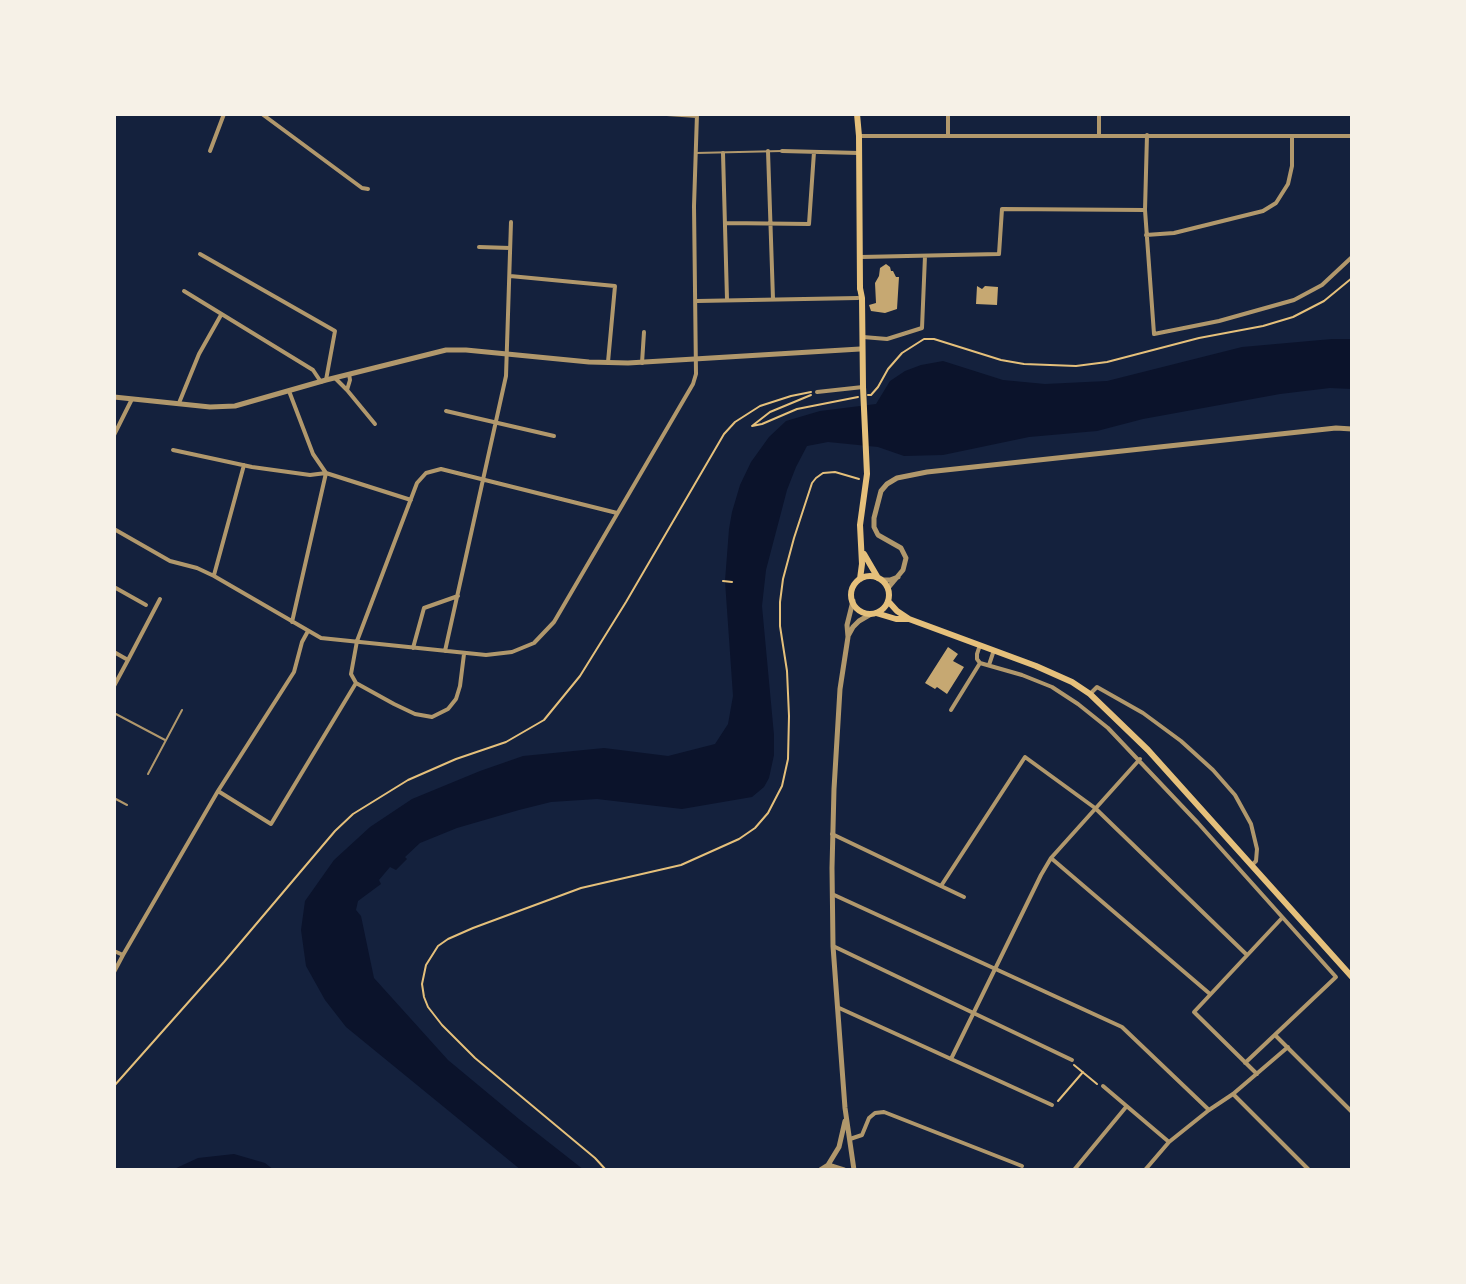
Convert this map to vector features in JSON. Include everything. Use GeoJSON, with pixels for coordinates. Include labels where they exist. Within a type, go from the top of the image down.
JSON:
{"type":"FeatureCollection","features":[{"type":"Feature","properties":{"kind":"main road"},"geometry":{"type":"LineString","coordinates":[[857,114],[861,257],[858,298],[867,474],[860,525],[860,579],[854,587],[853,601],[860,610],[909,619]]}},
{"type":"Feature","properties":{"kind":"main road"},"geometry":{"type":"LineString","coordinates":[[860,288],[863,387]]}},
{"type":"Feature","properties":{"kind":"main road"},"geometry":{"type":"LineString","coordinates":[[862,550],[888,588],[888,601],[883,609],[873,613]]}},
{"type":"Feature","properties":{"kind":"main road"},"geometry":{"type":"LineString","coordinates":[[860,579],[869,576],[880,579]]}},
{"type":"Feature","properties":{"kind":"main road"},"geometry":{"type":"LineString","coordinates":[[888,601],[909,619],[1055,674],[1090,694],[1148,750],[1352,977]]}},
{"type":"Feature","properties":{"kind":"street"},"geometry":{"type":"LineString","coordinates":[[210,151],[223,114]]}},
{"type":"Feature","properties":{"kind":"street"},"geometry":{"type":"LineString","coordinates":[[114,529],[170,561],[214,576],[321,638],[486,655],[512,652],[534,643],[554,622],[696,374],[694,206],[697,115],[667,114]]}},
{"type":"Feature","properties":{"kind":"street"},"geometry":{"type":"LineString","coordinates":[[948,114],[948,136]]}},
{"type":"Feature","properties":{"kind":"street"},"geometry":{"type":"LineString","coordinates":[[1099,114],[1099,136]]}},
{"type":"Feature","properties":{"kind":"street"},"geometry":{"type":"LineString","coordinates":[[265,115],[362,188],[368,189]]}},
{"type":"Feature","properties":{"kind":"street"},"geometry":{"type":"LineString","coordinates":[[1147,135],[1145,210],[1154,334],[1219,321],[1294,300],[1322,285],[1352,257]]}},
{"type":"Feature","properties":{"kind":"street"},"geometry":{"type":"LineString","coordinates":[[859,136],[1352,136]]}},
{"type":"Feature","properties":{"kind":"street"},"geometry":{"type":"LineString","coordinates":[[1146,235],[1174,233],[1263,211],[1276,203],[1288,184],[1292,166],[1292,136]]}},
{"type":"Feature","properties":{"kind":"street"},"geometry":{"type":"LineString","coordinates":[[768,151],[773,299]]}},
{"type":"Feature","properties":{"kind":"street"},"geometry":{"type":"LineString","coordinates":[[782,151],[859,153]]}},
{"type":"Feature","properties":{"kind":"street"},"geometry":{"type":"LineString","coordinates":[[726,223],[809,224],[814,152]]}},
{"type":"Feature","properties":{"kind":"street"},"geometry":{"type":"LineString","coordinates":[[723,153],[727,299]]}},
{"type":"Feature","properties":{"kind":"street"},"geometry":{"type":"LineString","coordinates":[[861,257],[999,254],[1002,209],[1145,210]]}},
{"type":"Feature","properties":{"kind":"street"},"geometry":{"type":"LineString","coordinates":[[445,651],[506,376],[511,222]]}},
{"type":"Feature","properties":{"kind":"street"},"geometry":{"type":"LineString","coordinates":[[479,247],[510,248]]}},
{"type":"Feature","properties":{"kind":"street"},"geometry":{"type":"LineString","coordinates":[[200,254],[335,331],[324,381]]}},
{"type":"Feature","properties":{"kind":"street"},"geometry":{"type":"LineString","coordinates":[[863,337],[887,339],[922,328],[925,256]]}},
{"type":"Feature","properties":{"kind":"street"},"geometry":{"type":"LineString","coordinates":[[510,276],[615,286],[608,362]]}},
{"type":"Feature","properties":{"kind":"street"},"geometry":{"type":"LineString","coordinates":[[184,291],[313,370],[324,381]]}},
{"type":"Feature","properties":{"kind":"street"},"geometry":{"type":"LineString","coordinates":[[696,301],[858,298]]}},
{"type":"Feature","properties":{"kind":"street"},"geometry":{"type":"LineString","coordinates":[[179,403],[199,354],[221,315]]}},
{"type":"Feature","properties":{"kind":"street"},"geometry":{"type":"LineString","coordinates":[[642,363],[644,332]]}},
{"type":"Feature","properties":{"kind":"street"},"geometry":{"type":"LineString","coordinates":[[114,397],[210,407],[235,406],[446,350],[589,362],[642,363],[860,349]]}},
{"type":"Feature","properties":{"kind":"street"},"geometry":{"type":"LineString","coordinates":[[347,390],[349,374]]}},
{"type":"Feature","properties":{"kind":"street"},"geometry":{"type":"LineString","coordinates":[[335,378],[375,424]]}},
{"type":"Feature","properties":{"kind":"street"},"geometry":{"type":"LineString","coordinates":[[817,392],[863,387]]}},
{"type":"Feature","properties":{"kind":"street"},"geometry":{"type":"LineString","coordinates":[[289,391],[313,454],[326,473],[292,622]]}},
{"type":"Feature","properties":{"kind":"street"},"geometry":{"type":"LineString","coordinates":[[114,435],[132,399]]}},
{"type":"Feature","properties":{"kind":"street"},"geometry":{"type":"LineString","coordinates":[[446,411],[554,436]]}},
{"type":"Feature","properties":{"kind":"street"},"geometry":{"type":"LineString","coordinates":[[888,588],[906,564],[905,553],[878,535],[874,527],[881,491],[897,478],[927,472],[1336,428],[1352,429]]}},
{"type":"Feature","properties":{"kind":"street"},"geometry":{"type":"LineString","coordinates":[[173,450],[310,475],[326,473],[411,500]]}},
{"type":"Feature","properties":{"kind":"street"},"geometry":{"type":"LineString","coordinates":[[214,576],[244,465]]}},
{"type":"Feature","properties":{"kind":"street"},"geometry":{"type":"LineString","coordinates":[[464,654],[456,699],[448,709],[432,717],[415,714],[356,683],[351,674],[357,641],[417,483],[426,473],[441,469],[617,513]]}},
{"type":"Feature","properties":{"kind":"street"},"geometry":{"type":"LineString","coordinates":[[880,579],[898,577]]}},
{"type":"Feature","properties":{"kind":"street"},"geometry":{"type":"LineString","coordinates":[[114,587],[146,605]]}},
{"type":"Feature","properties":{"kind":"street"},"geometry":{"type":"LineString","coordinates":[[413,648],[424,608],[458,596]]}},
{"type":"Feature","properties":{"kind":"street"},"geometry":{"type":"LineString","coordinates":[[114,686],[160,599]]}},
{"type":"Feature","properties":{"kind":"street"},"geometry":{"type":"LineString","coordinates":[[853,601],[847,625],[840,689],[832,894],[845,1108],[854,1170]]}},
{"type":"Feature","properties":{"kind":"street"},"geometry":{"type":"LineString","coordinates":[[848,637],[859,621],[873,613]]}},
{"type":"Feature","properties":{"kind":"street"},"geometry":{"type":"LineString","coordinates":[[114,972],[218,791],[294,672],[308,631]]}},
{"type":"Feature","properties":{"kind":"street"},"geometry":{"type":"LineString","coordinates":[[980,645],[977,654],[980,663],[1052,687],[1108,728],[1189,812],[1336,977],[1245,1063]]}},
{"type":"Feature","properties":{"kind":"street"},"geometry":{"type":"LineString","coordinates":[[989,665],[994,650]]}},
{"type":"Feature","properties":{"kind":"street"},"geometry":{"type":"LineString","coordinates":[[114,652],[128,660]]}},
{"type":"Feature","properties":{"kind":"street"},"geometry":{"type":"LineString","coordinates":[[951,710],[980,663]]}},
{"type":"Feature","properties":{"kind":"street"},"geometry":{"type":"LineString","coordinates":[[218,791],[271,824],[356,683]]}},
{"type":"Feature","properties":{"kind":"street"},"geometry":{"type":"LineString","coordinates":[[1090,694],[1097,687],[1143,713],[1213,770],[1235,795],[1251,824],[1257,849],[1256,861],[1252,865]]}},
{"type":"Feature","properties":{"kind":"street"},"geometry":{"type":"LineString","coordinates":[[941,886],[1025,757],[1095,808],[1247,955]]}},
{"type":"Feature","properties":{"kind":"street"},"geometry":{"type":"LineString","coordinates":[[951,1059],[1051,858],[1140,759]]}},
{"type":"Feature","properties":{"kind":"street"},"geometry":{"type":"LineString","coordinates":[[1189,812],[1197,805]]}},
{"type":"Feature","properties":{"kind":"street"},"geometry":{"type":"LineString","coordinates":[[832,834],[964,897]]}},
{"type":"Feature","properties":{"kind":"street"},"geometry":{"type":"LineString","coordinates":[[1051,858],[1210,994]]}},
{"type":"Feature","properties":{"kind":"street"},"geometry":{"type":"LineString","coordinates":[[1255,888],[1265,878]]}},
{"type":"Feature","properties":{"kind":"street"},"geometry":{"type":"LineString","coordinates":[[832,894],[1122,1027],[1209,1110]]}},
{"type":"Feature","properties":{"kind":"street"},"geometry":{"type":"LineString","coordinates":[[1257,1074],[1194,1012],[1282,918]]}},
{"type":"Feature","properties":{"kind":"street"},"geometry":{"type":"LineString","coordinates":[[833,946],[1072,1060]]}},
{"type":"Feature","properties":{"kind":"street"},"geometry":{"type":"LineString","coordinates":[[114,951],[123,955]]}},
{"type":"Feature","properties":{"kind":"street"},"geometry":{"type":"LineString","coordinates":[[837,1007],[1052,1105]]}},
{"type":"Feature","properties":{"kind":"street"},"geometry":{"type":"LineString","coordinates":[[1275,1035],[1352,1112]]}},
{"type":"Feature","properties":{"kind":"street"},"geometry":{"type":"LineString","coordinates":[[1145,1170],[1169,1142],[1233,1094],[1288,1047]]}},
{"type":"Feature","properties":{"kind":"street"},"geometry":{"type":"LineString","coordinates":[[1103,1086],[1169,1142]]}},
{"type":"Feature","properties":{"kind":"street"},"geometry":{"type":"LineString","coordinates":[[1233,1094],[1309,1170]]}},
{"type":"Feature","properties":{"kind":"street"},"geometry":{"type":"LineString","coordinates":[[1074,1170],[1127,1107]]}},
{"type":"Feature","properties":{"kind":"street"},"geometry":{"type":"LineString","coordinates":[[820,1170],[835,1155],[843,1137],[845,1108]]}},
{"type":"Feature","properties":{"kind":"street"},"geometry":{"type":"LineString","coordinates":[[850,1139],[862,1135],[869,1118],[875,1113],[884,1112],[1022,1166]]}},
{"type":"Feature","properties":{"kind":"street"},"geometry":{"type":"LineString","coordinates":[[828,1165],[844,1170]]}},
{"type":"Feature","properties":{"kind":"lane"},"geometry":{"type":"LineString","coordinates":[[695,153],[782,151]]}},
{"type":"Feature","properties":{"kind":"lane"},"geometry":{"type":"LineString","coordinates":[[148,774],[182,710]]}},
{"type":"Feature","properties":{"kind":"lane"},"geometry":{"type":"LineString","coordinates":[[114,713],[166,740]]}},
{"type":"Feature","properties":{"kind":"lane"},"geometry":{"type":"LineString","coordinates":[[114,798],[127,805]]}},
{"type":"Feature","properties":{"kind":"path"},"geometry":{"type":"LineString","coordinates":[[871,395],[902,353],[924,339],[934,339],[1024,364],[1076,366],[1107,362],[1293,317],[1324,301],[1352,278]]}},
{"type":"Feature","properties":{"kind":"path"},"geometry":{"type":"LineString","coordinates":[[817,392],[770,412],[752,426],[797,409],[851,399]]}},
{"type":"Feature","properties":{"kind":"path"},"geometry":{"type":"LineString","coordinates":[[114,1086],[353,814],[408,780],[506,742],[544,720],[580,676],[724,434],[749,412],[806,393]]}},
{"type":"Feature","properties":{"kind":"path"},"geometry":{"type":"LineString","coordinates":[[606,1170],[475,1058],[442,1025],[424,997],[422,984],[426,965],[438,946],[473,928],[581,888],[681,865],[739,839],[755,828],[768,813],[782,786],[788,759],[789,701],[780,602],[794,538],[816,478],[823,473],[835,472],[860,479]]}},
{"type":"Feature","properties":{"kind":"path"},"geometry":{"type":"LineString","coordinates":[[723,581],[732,582]]}},
{"type":"Feature","properties":{"kind":"path"},"geometry":{"type":"LineString","coordinates":[[1072,1060],[1073,1064],[1103,1086]]}},
{"type":"Feature","properties":{"kind":"path"},"geometry":{"type":"LineString","coordinates":[[1052,1105],[1083,1072]]}},
{"type":"Feature","properties":{"kind":"water"},"geometry":{"type":"Polygon","coordinates":[[[1352,339],[1352,389],[1330,388],[1280,394],[1143,419],[1097,431],[1029,437],[943,455],[904,456],[878,447],[828,442],[807,446],[787,490],[766,570],[762,606],[774,755],[764,787],[752,797],[682,809],[597,799],[551,802],[519,810],[457,828],[420,843],[396,870],[390,867],[379,880],[381,884],[358,901],[356,910],[361,916],[374,978],[448,1060],[584,1170],[521,1170],[346,1027],[325,1000],[306,966],[301,930],[305,901],[334,860],[370,827],[412,799],[523,756],[604,748],[668,756],[715,744],[728,724],[733,696],[725,581],[732,512],[751,462],[769,437],[786,421],[820,411],[876,404],[890,381],[905,371],[943,361],[1003,380],[1045,384],[1107,381],[1242,347],[1352,339]]]}},
{"type":"Feature","properties":{"kind":"water"},"geometry":{"type":"Polygon","coordinates":[[[234,1154],[265,1163],[274,1170],[172,1170],[198,1158],[234,1154]]]}},
{"type":"Feature","properties":{"kind":"building"},"geometry":{"type":"Polygon","coordinates":[[[886,264],[899,277],[897,309],[885,313],[871,311],[869,305],[876,303],[875,283],[880,268],[886,264]]]}},
{"type":"Feature","properties":{"kind":"building"},"geometry":{"type":"Polygon","coordinates":[[[977,286],[982,289],[985,286],[998,287],[997,305],[976,304],[977,286]]]}},
{"type":"Feature","properties":{"kind":"building"},"geometry":{"type":"Polygon","coordinates":[[[948,647],[958,654],[953,661],[964,667],[947,694],[925,683],[948,647]]]}}]}
